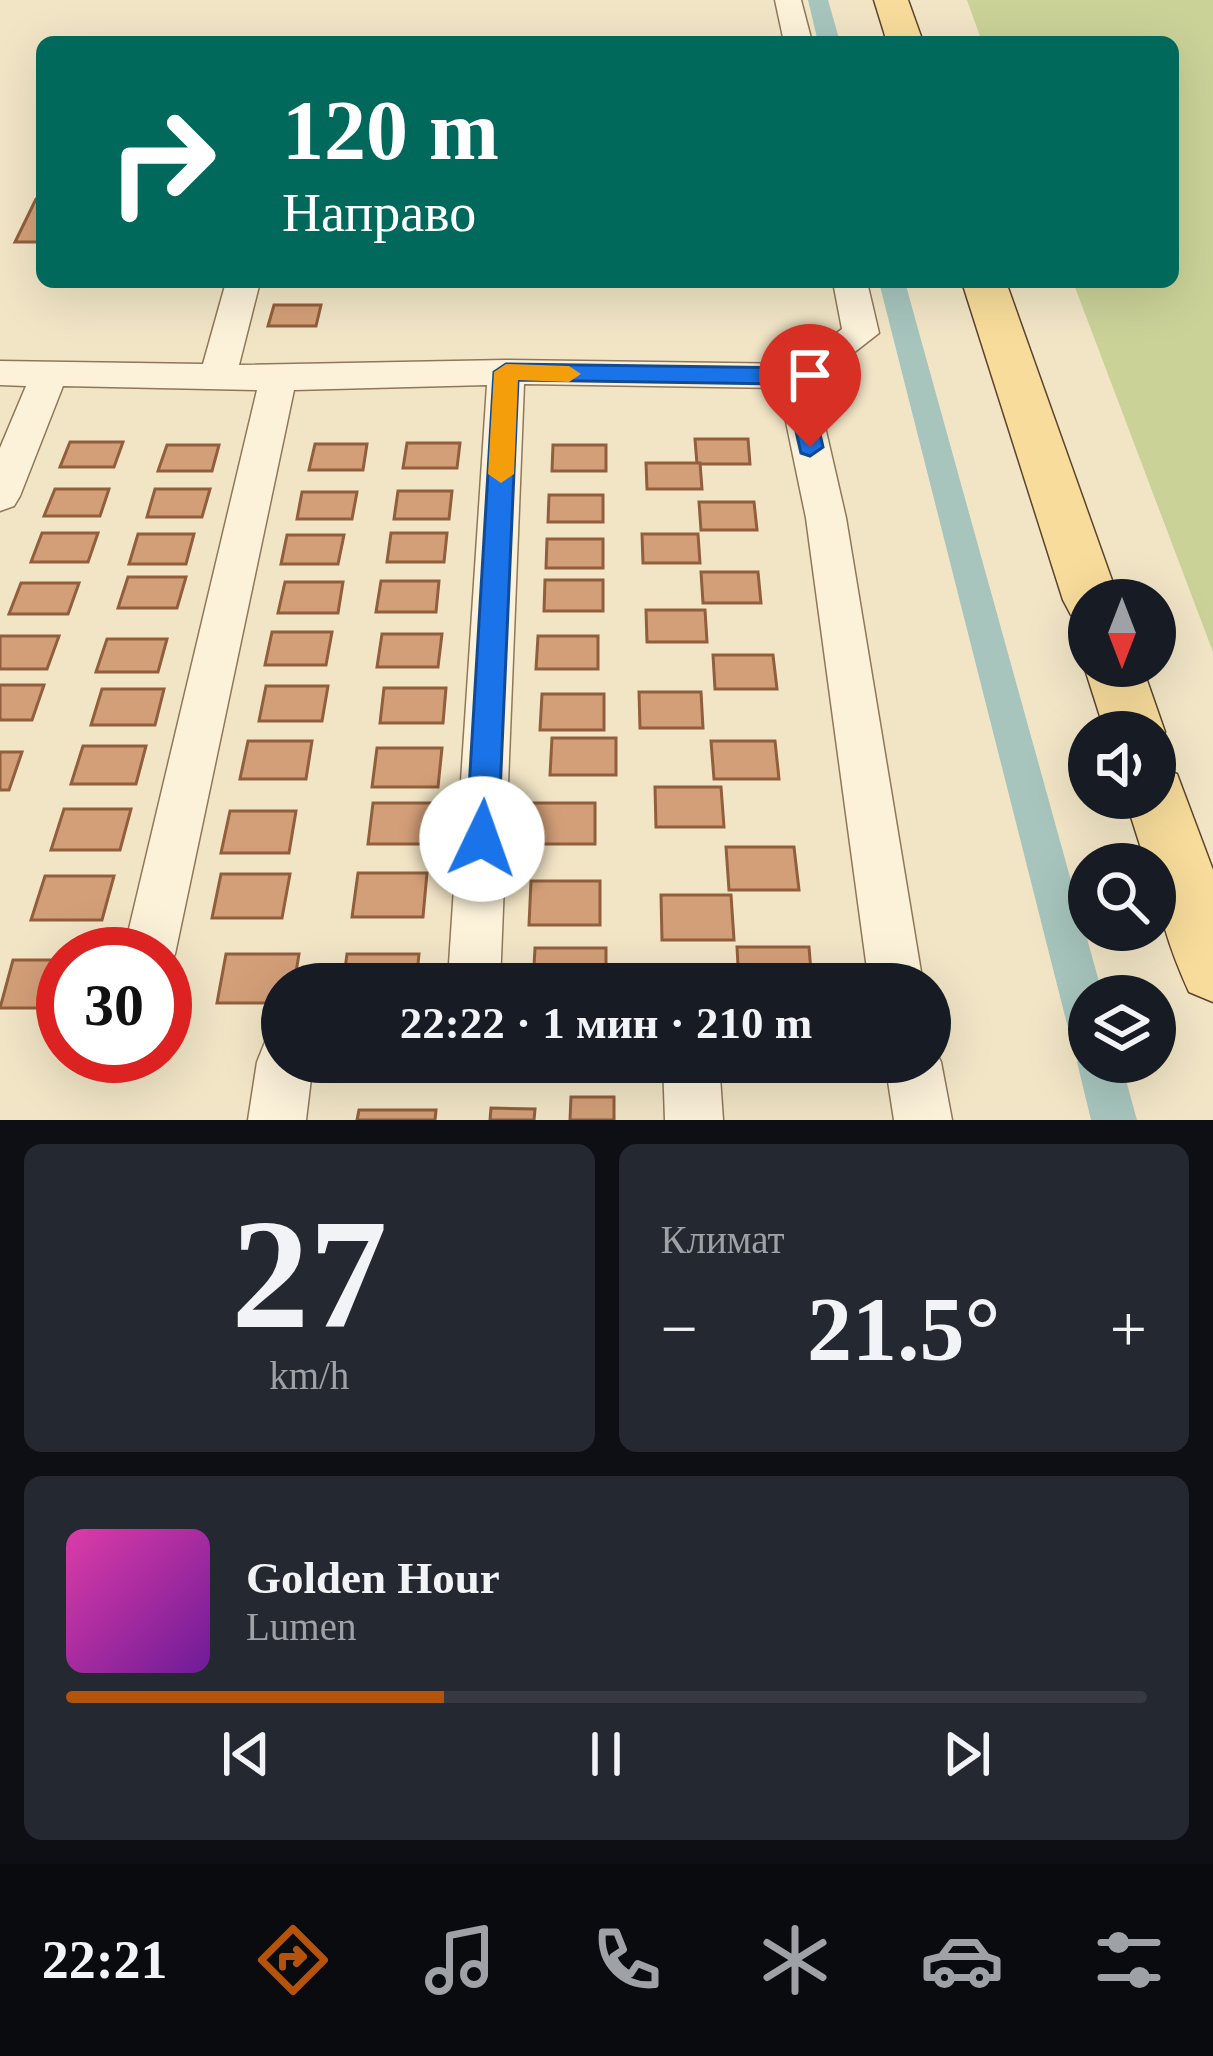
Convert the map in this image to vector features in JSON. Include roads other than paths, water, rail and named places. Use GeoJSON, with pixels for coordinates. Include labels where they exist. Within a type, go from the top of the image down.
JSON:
{"type":"FeatureCollection","features":[{"type":"Feature","properties":{"kind":"main road"},"geometry":{"type":"LineString","coordinates":[[891,0],[903,36]]}},
{"type":"Feature","properties":{"kind":"main road"},"geometry":{"type":"LineString","coordinates":[[986,288],[1084,579]]}},
{"type":"Feature","properties":{"kind":"main road"},"geometry":{"type":"LineString","coordinates":[[1163,819],[1213,969]]}},
{"type":"Feature","properties":{"kind":"street"},"geometry":{"type":"LineString","coordinates":[[788,0],[797,36]]}},
{"type":"Feature","properties":{"kind":"street"},"geometry":{"type":"LineString","coordinates":[[218,377],[241,288]]}},
{"type":"Feature","properties":{"kind":"street"},"geometry":{"type":"LineString","coordinates":[[0,373],[278,378],[506,372],[795,376],[810,372],[861,333],[851,288]]}},
{"type":"Feature","properties":{"kind":"street"},"geometry":{"type":"LineString","coordinates":[[476,963],[506,372]]}},
{"type":"Feature","properties":{"kind":"street"},"geometry":{"type":"LineString","coordinates":[[0,496],[50,374]]}},
{"type":"Feature","properties":{"kind":"street"},"geometry":{"type":"LineString","coordinates":[[795,376],[826,518],[893,963]]}},
{"type":"Feature","properties":{"kind":"street"},"geometry":{"type":"LineString","coordinates":[[155,927],[278,378]]}},
{"type":"Feature","properties":{"kind":"street"},"geometry":{"type":"LineString","coordinates":[[277,1120],[282,1083]]}},
{"type":"Feature","properties":{"kind":"street"},"geometry":{"type":"LineString","coordinates":[[692,1083],[694,1120]]}},
{"type":"Feature","properties":{"kind":"street"},"geometry":{"type":"LineString","coordinates":[[917,1083],[923,1120]]}},
{"type":"Feature","properties":{"kind":"waterway"},"geometry":{"type":"LineString","coordinates":[[818,0],[827,36]]}},
{"type":"Feature","properties":{"kind":"waterway"},"geometry":{"type":"LineString","coordinates":[[894,288],[1076,975]]}},
{"type":"Feature","properties":{"kind":"waterway"},"geometry":{"type":"LineString","coordinates":[[1104,1083],[1114,1120]]}}]}
